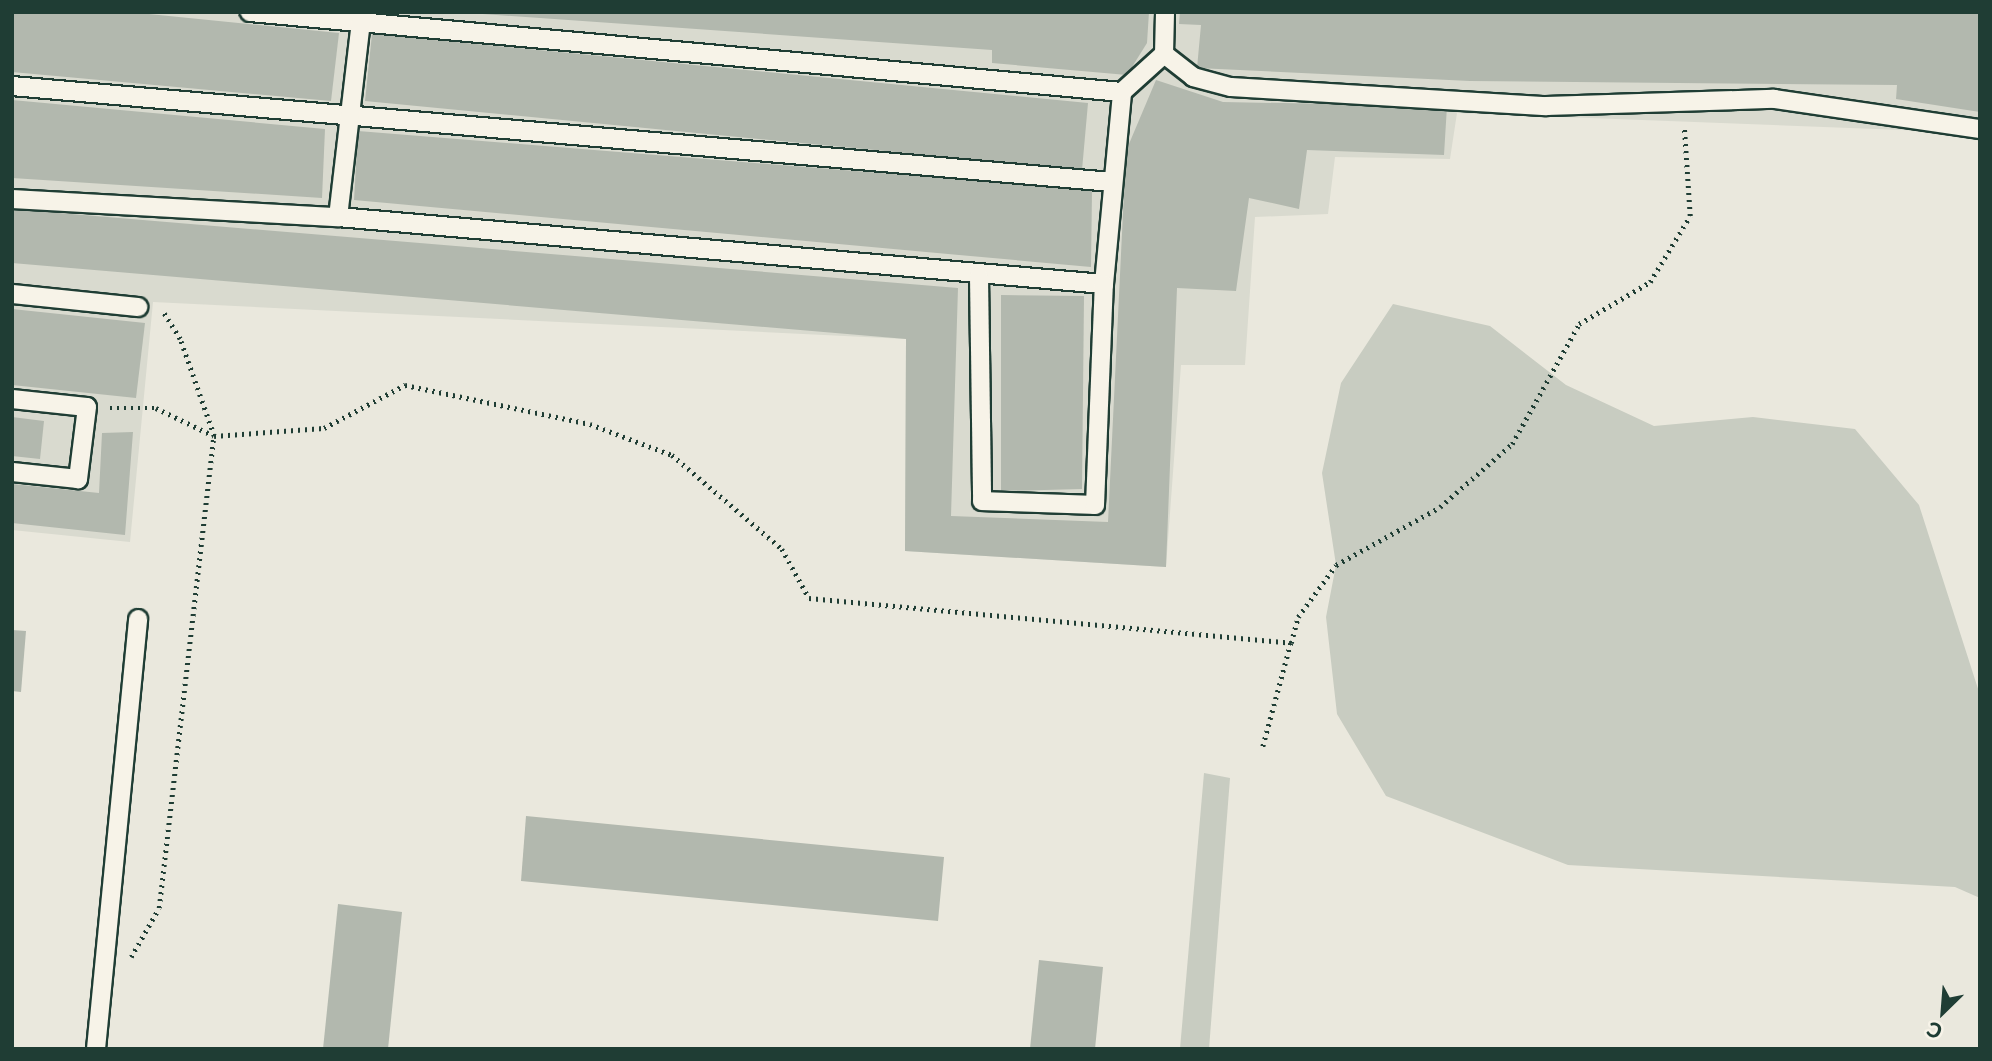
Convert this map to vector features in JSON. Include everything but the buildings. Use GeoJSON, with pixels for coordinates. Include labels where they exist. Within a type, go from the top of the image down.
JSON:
{"type":"FeatureCollection","features":[{"type":"Feature","properties":{"kind":"lane"},"geometry":{"type":"LineString","coordinates":[[250,12],[362,17],[1122,92]]}},
{"type":"Feature","properties":{"kind":"lane"},"geometry":{"type":"LineString","coordinates":[[979,276],[982,501],[1095,505],[1104,284],[1111,182],[1122,92],[1164,54],[1165,12]]}},
{"type":"Feature","properties":{"kind":"lane"},"geometry":{"type":"LineString","coordinates":[[338,217],[347,117],[362,17]]}},
{"type":"Feature","properties":{"kind":"lane"},"geometry":{"type":"LineString","coordinates":[[1164,54],[1193,77],[1231,87],[1546,106],[1681,105],[1774,99],[1980,129]]}},
{"type":"Feature","properties":{"kind":"lane"},"geometry":{"type":"LineString","coordinates":[[12,86],[1111,182]]}},
{"type":"Feature","properties":{"kind":"lane"},"geometry":{"type":"LineString","coordinates":[[12,199],[338,217],[979,276],[1104,284]]}},
{"type":"Feature","properties":{"kind":"lane"},"geometry":{"type":"LineString","coordinates":[[12,294],[138,307]]}},
{"type":"Feature","properties":{"kind":"lane"},"geometry":{"type":"LineString","coordinates":[[12,399],[87,407],[78,479],[12,472]]}},
{"type":"Feature","properties":{"kind":"lane"},"geometry":{"type":"LineString","coordinates":[[96,1049],[138,619]]}},
{"type":"Feature","properties":{"kind":"path"},"geometry":{"type":"LineString","coordinates":[[1263,747],[1298,617],[1336,565],[1440,507],[1511,444],[1579,324],[1650,282],[1690,216],[1690,159],[1681,105]]}},
{"type":"Feature","properties":{"kind":"path"},"geometry":{"type":"LineString","coordinates":[[103,983],[136,953],[159,908],[214,436],[165,313],[138,307]]}},
{"type":"Feature","properties":{"kind":"path"},"geometry":{"type":"LineString","coordinates":[[87,407],[156,408],[214,436],[324,428],[405,385],[590,424],[672,455],[782,549],[809,598],[1291,643]]}},
{"type":"Feature","properties":{"kind":"shaded area"},"geometry":{"type":"Polygon","coordinates":[[[12,12],[1980,12],[1980,133],[1457,113],[1450,159],[1335,157],[1328,214],[1255,217],[1245,365],[1181,365],[1166,567],[905,551],[906,339],[153,302],[130,542],[12,530],[12,12]]]}},
{"type":"Feature","properties":{"kind":"shaded area"},"geometry":{"type":"Polygon","coordinates":[[[1393,304],[1490,326],[1566,385],[1654,426],[1753,417],[1855,429],[1919,505],[1980,695],[1980,898],[1955,887],[1568,865],[1386,796],[1337,714],[1326,617],[1336,565],[1322,473],[1341,383],[1393,304]]]}},
{"type":"Feature","properties":{"kind":"shaded area"},"geometry":{"type":"Polygon","coordinates":[[[1204,773],[1230,778],[1209,1049],[1180,1049],[1204,773]]]}}]}
